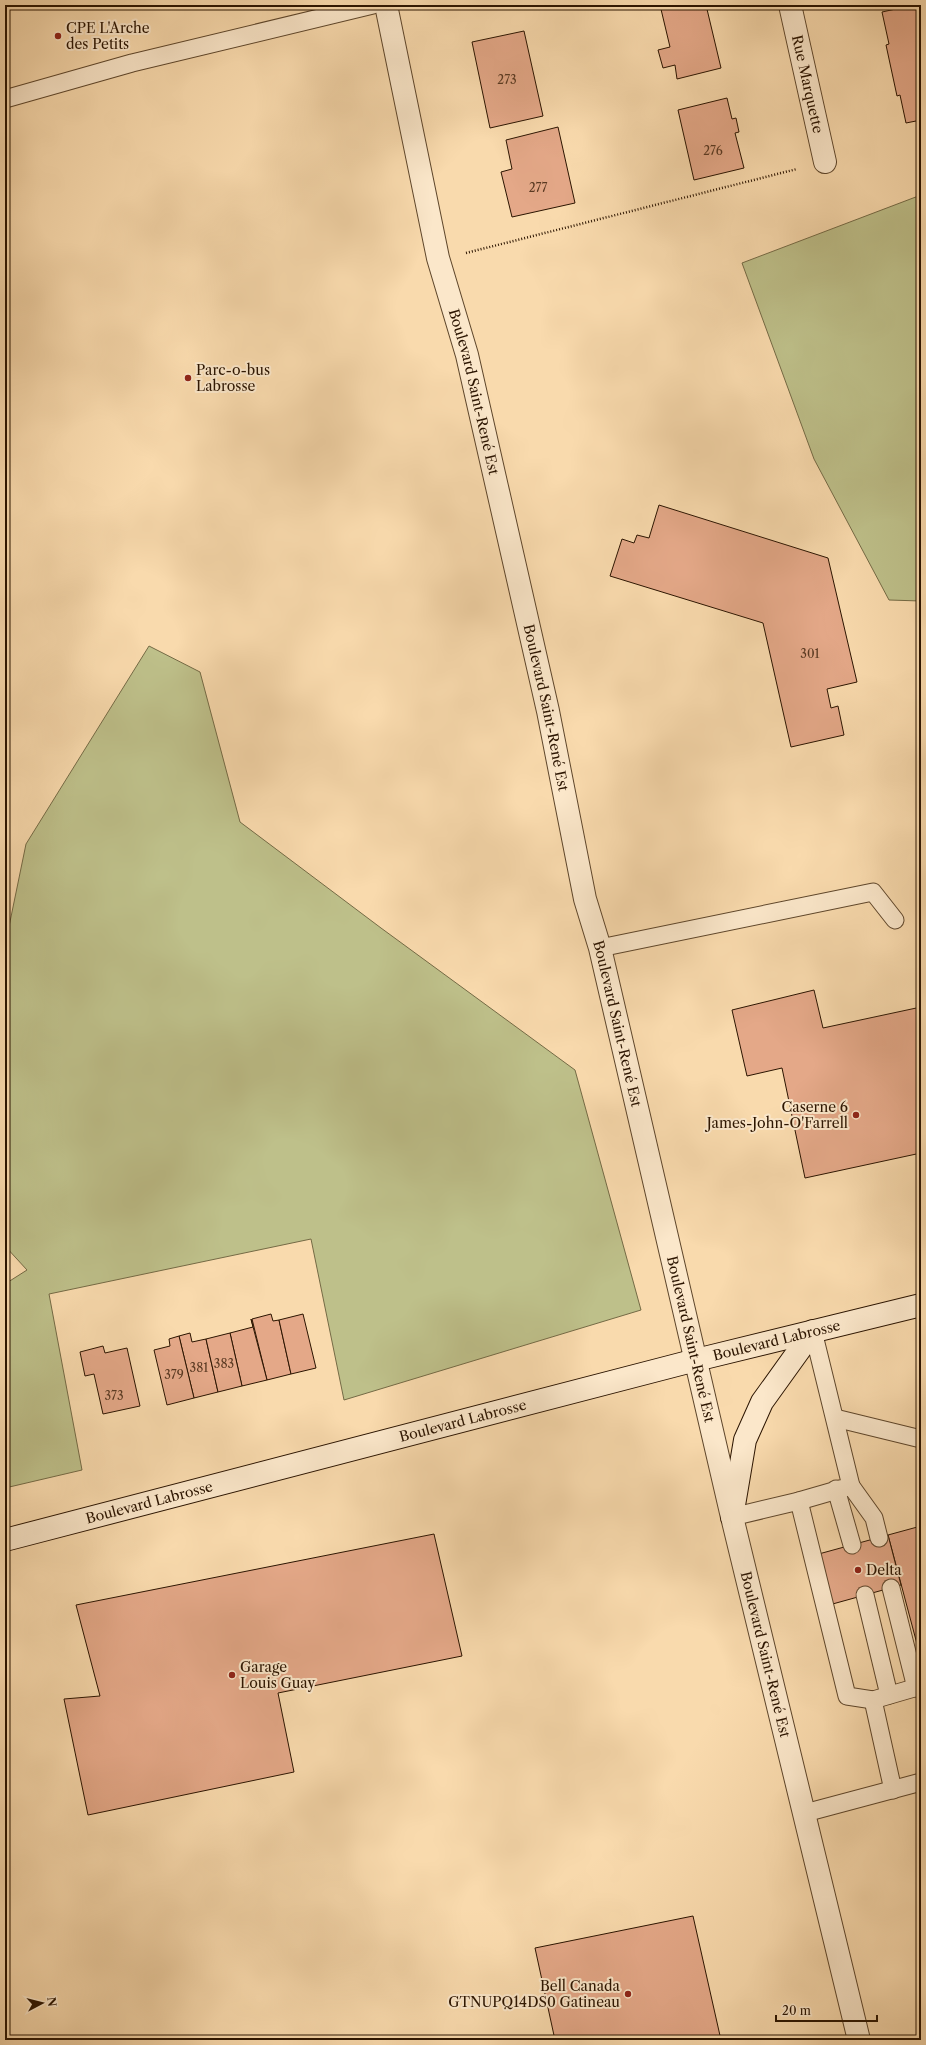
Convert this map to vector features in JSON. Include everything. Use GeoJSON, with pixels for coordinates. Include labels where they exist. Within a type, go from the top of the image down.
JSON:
{"type":"FeatureCollection","features":[{"type":"Feature","properties":{"kind":"street","name":"Boulevard Saint-René Est"},"geometry":{"type":"LineString","coordinates":[[386,5],[438,258],[467,355],[548,711],[585,899],[600,948],[732,1517],[860,2040]]}},
{"type":"Feature","properties":{"kind":"street","name":"Rue Marquette"},"geometry":{"type":"LineString","coordinates":[[790,5],[825,162]]}},
{"type":"Feature","properties":{"kind":"street","name":"Boulevard Labrosse"},"geometry":{"type":"LineString","coordinates":[[5,1540],[696,1360],[921,1305]]}},
{"type":"Feature","properties":{"kind":"street"},"geometry":{"type":"LineString","coordinates":[[732,1517],[745,1440],[750,1428],[762,1402],[813,1331]]}},
{"type":"Feature","properties":{"kind":"lane"},"geometry":{"type":"LineString","coordinates":[[5,99],[132,63],[373,5]]}},
{"type":"Feature","properties":{"kind":"lane"},"geometry":{"type":"LineString","coordinates":[[600,948],[874,892],[895,920]]}},
{"type":"Feature","properties":{"kind":"lane"},"geometry":{"type":"LineString","coordinates":[[813,1331],[835,1418],[843,1487],[852,1545]]}},
{"type":"Feature","properties":{"kind":"lane"},"geometry":{"type":"LineString","coordinates":[[835,1418],[921,1439]]}},
{"type":"Feature","properties":{"kind":"lane"},"geometry":{"type":"LineString","coordinates":[[732,1517],[799,1501],[843,1487]]}},
{"type":"Feature","properties":{"kind":"lane"},"geometry":{"type":"LineString","coordinates":[[843,1487],[874,1518],[878,1538]]}},
{"type":"Feature","properties":{"kind":"lane"},"geometry":{"type":"LineString","coordinates":[[799,1501],[847,1696],[881,1697],[918,1687],[891,1588]]}},
{"type":"Feature","properties":{"kind":"lane"},"geometry":{"type":"LineString","coordinates":[[865,1595],[881,1697],[893,1790]]}},
{"type":"Feature","properties":{"kind":"lane"},"geometry":{"type":"LineString","coordinates":[[805,1814],[921,1782]]}},
{"type":"Feature","properties":{"kind":"path"},"geometry":{"type":"LineString","coordinates":[[438,258],[478,250],[825,162]]}},
{"type":"Feature","properties":{"kind":"green space"},"geometry":{"type":"Polygon","coordinates":[[[921,195],[921,601],[889,600],[814,459],[742,263],[921,195]]]}},
{"type":"Feature","properties":{"kind":"green space"},"geometry":{"type":"Polygon","coordinates":[[[149,646],[200,672],[240,822],[381,928],[575,1070],[641,1310],[344,1400],[311,1239],[49,1294],[82,1470],[5,1488],[5,1284],[27,1270],[5,1246],[5,946],[26,844],[149,646]]]}},
{"type":"Feature","properties":{"kind":"building"},"geometry":{"type":"Polygon","coordinates":[[[660,5],[706,5],[721,68],[677,79],[675,65],[663,68],[658,50],[670,47],[660,5]]]}},
{"type":"Feature","properties":{"kind":"building"},"geometry":{"type":"Polygon","coordinates":[[[914,5],[921,5],[921,120],[906,123],[900,95],[897,96],[886,45],[889,44],[882,12],[914,5]]]}},
{"type":"Feature","properties":{"kind":"building"},"geometry":{"type":"Polygon","coordinates":[[[524,31],[543,116],[490,128],[472,42],[524,31]]]}},
{"type":"Feature","properties":{"kind":"building"},"geometry":{"type":"Polygon","coordinates":[[[727,98],[732,119],[736,118],[739,132],[735,133],[744,168],[694,180],[678,110],[727,98]]]}},
{"type":"Feature","properties":{"kind":"building"},"geometry":{"type":"Polygon","coordinates":[[[558,127],[575,203],[512,217],[501,172],[512,169],[506,140],[558,127]]]}},
{"type":"Feature","properties":{"kind":"building"},"geometry":{"type":"Polygon","coordinates":[[[659,505],[828,558],[857,682],[827,689],[831,708],[838,706],[844,735],[791,747],[763,623],[610,576],[622,539],[634,543],[637,535],[649,538],[659,505]]]}},
{"type":"Feature","properties":{"kind":"building","name":"Caserne 6 James-John-O'Farrell"},"geometry":{"type":"Polygon","coordinates":[[[814,990],[823,1028],[921,1007],[921,1153],[805,1178],[782,1068],[747,1076],[732,1010],[814,990]]]}},
{"type":"Feature","properties":{"kind":"building"},"geometry":{"type":"Polygon","coordinates":[[[271,1314],[273,1321],[279,1320],[291,1374],[267,1380],[252,1319],[271,1314]]]}},
{"type":"Feature","properties":{"kind":"building"},"geometry":{"type":"Polygon","coordinates":[[[303,1314],[316,1368],[291,1374],[279,1320],[303,1314]]]}},
{"type":"Feature","properties":{"kind":"building"},"geometry":{"type":"Polygon","coordinates":[[[251,1319],[267,1380],[242,1386],[230,1333],[253,1327],[251,1319]]]}},
{"type":"Feature","properties":{"kind":"building"},"geometry":{"type":"Polygon","coordinates":[[[190,1333],[192,1342],[206,1339],[218,1392],[194,1398],[179,1336],[190,1333]]]}},
{"type":"Feature","properties":{"kind":"building"},"geometry":{"type":"Polygon","coordinates":[[[230,1333],[242,1386],[218,1392],[206,1339],[230,1333]]]}},
{"type":"Feature","properties":{"kind":"building"},"geometry":{"type":"Polygon","coordinates":[[[179,1336],[194,1398],[167,1405],[154,1350],[170,1346],[169,1339],[179,1336]]]}},
{"type":"Feature","properties":{"kind":"building"},"geometry":{"type":"Polygon","coordinates":[[[103,1346],[105,1353],[127,1348],[140,1406],[103,1414],[94,1374],[85,1376],[80,1352],[103,1346]]]}},
{"type":"Feature","properties":{"kind":"building"},"geometry":{"type":"Polygon","coordinates":[[[921,1526],[921,1659],[888,1535],[921,1526]]]}},
{"type":"Feature","properties":{"kind":"building","name":"Garage Louis Guay"},"geometry":{"type":"Polygon","coordinates":[[[434,1534],[462,1656],[278,1693],[294,1772],[88,1815],[64,1699],[100,1696],[76,1605],[434,1534]]]}},
{"type":"Feature","properties":{"kind":"building","name":"Delta"},"geometry":{"type":"Polygon","coordinates":[[[888,1535],[901,1585],[829,1605],[815,1555],[888,1535]]]}},
{"type":"Feature","properties":{"kind":"building","name":"Bell Canada GTNUPQ14DS0 Gatineau"},"geometry":{"type":"Polygon","coordinates":[[[693,1916],[721,2040],[555,2040],[535,1948],[693,1916]]]}},
{"type":"Feature","properties":{"kind":"place","name":"CPE L'Arche des Petits"},"geometry":{"type":"Point","coordinates":[58,36]}},
{"type":"Feature","properties":{"kind":"place","name":"Parc-o-bus Labrosse"},"geometry":{"type":"Point","coordinates":[188,378]}},
{"type":"Feature","properties":{"kind":"place","name":"Caserne 6 James-John-O'Farrell"},"geometry":{"type":"Point","coordinates":[856,1115]}},
{"type":"Feature","properties":{"kind":"place","name":"Delta"},"geometry":{"type":"Point","coordinates":[858,1570]}},
{"type":"Feature","properties":{"kind":"place","name":"Garage Louis Guay"},"geometry":{"type":"Point","coordinates":[232,1675]}},
{"type":"Feature","properties":{"kind":"place","name":"Bell Canada GTNUPQ14DS0 Gatineau"},"geometry":{"type":"Point","coordinates":[628,1994]}}]}
